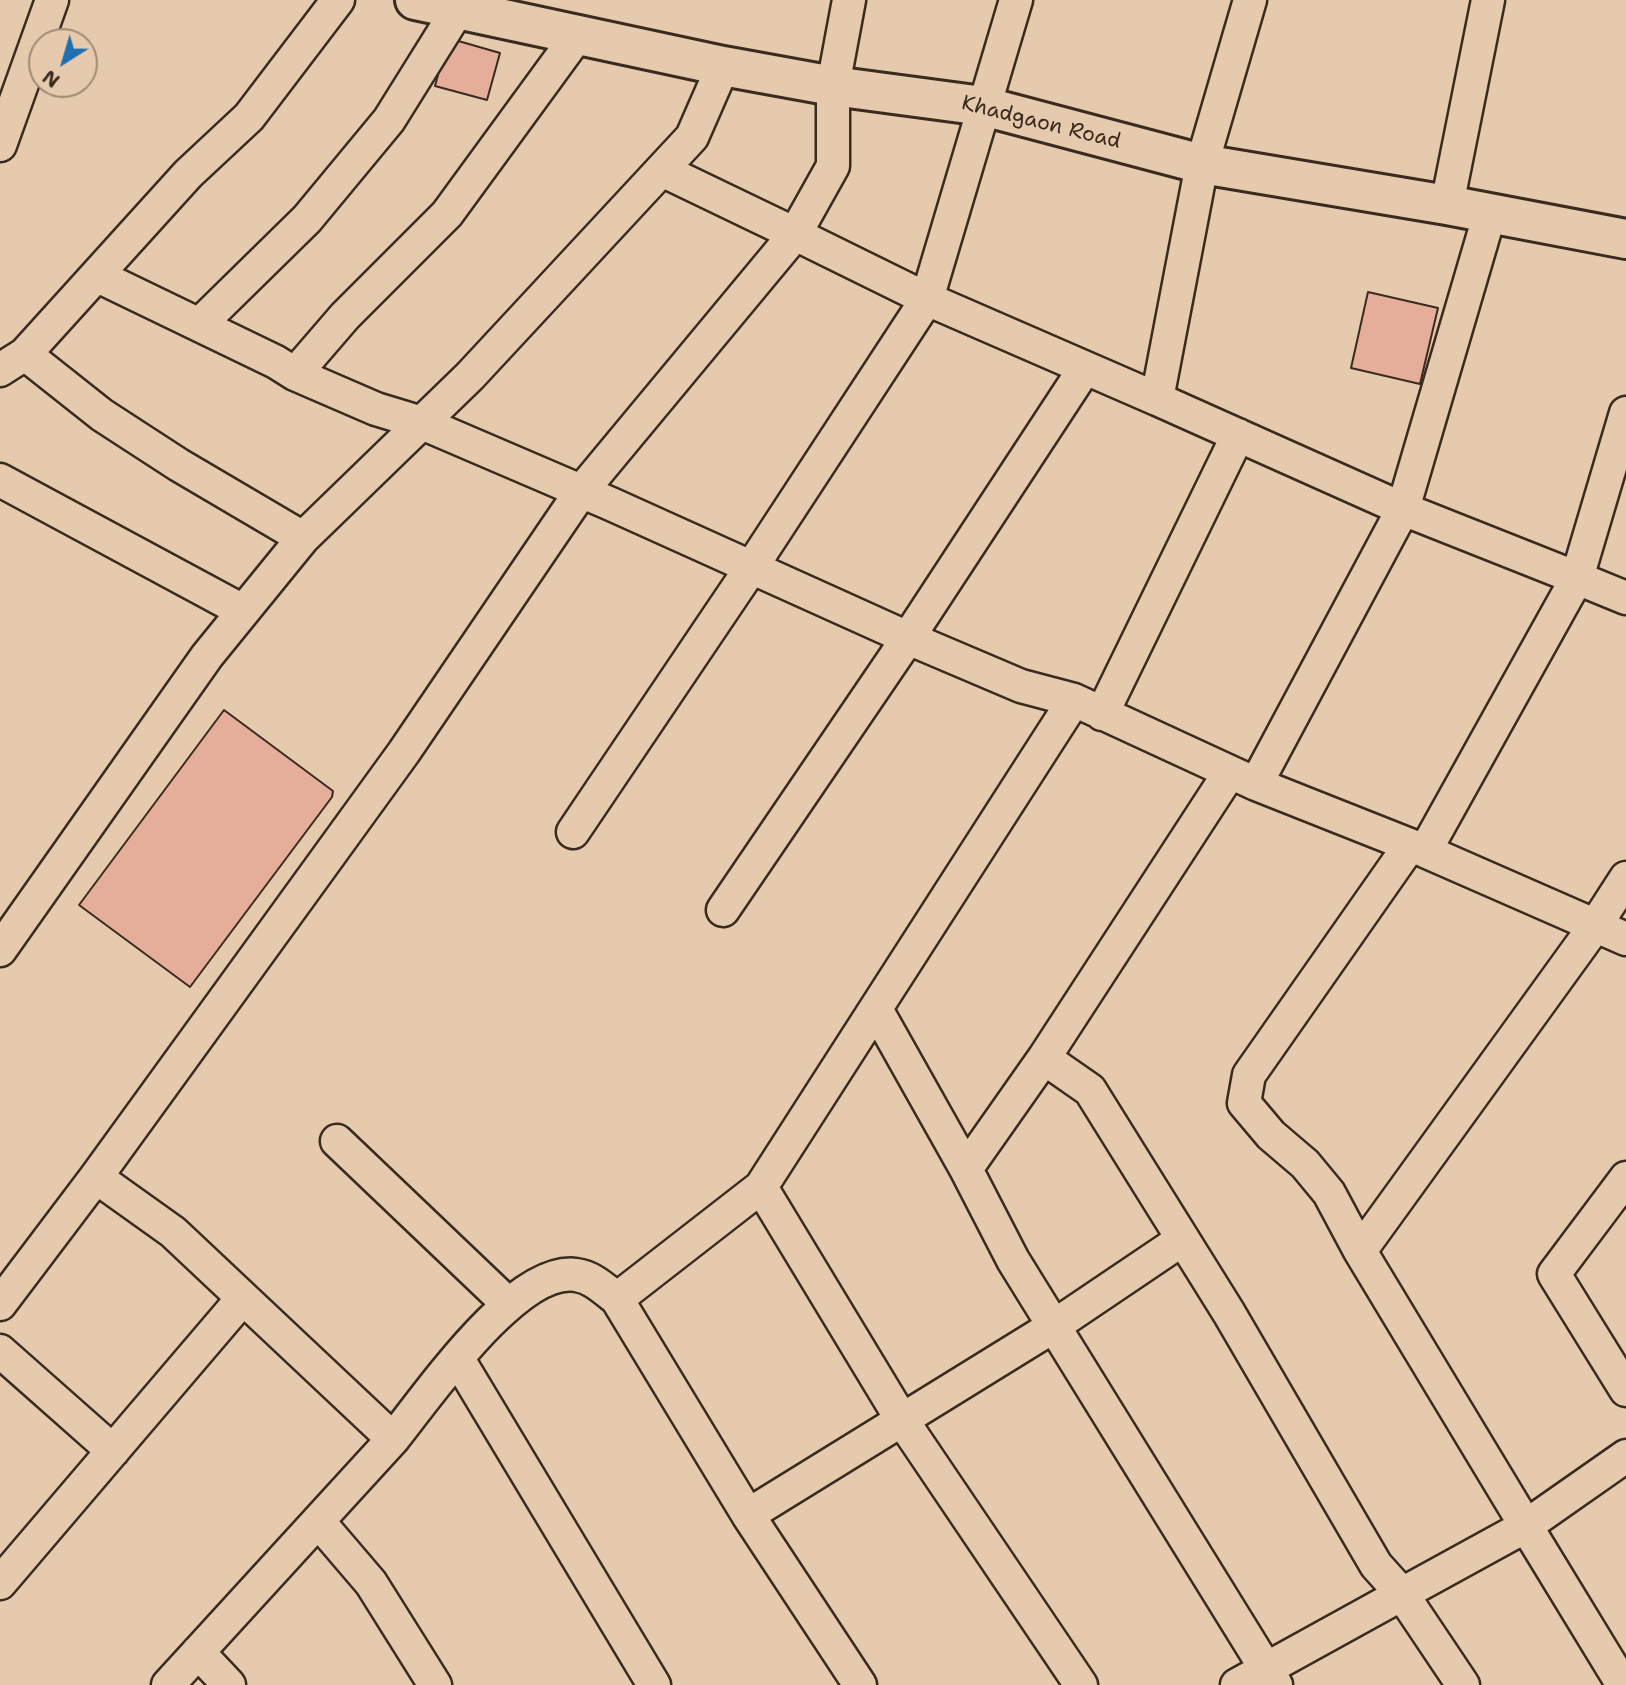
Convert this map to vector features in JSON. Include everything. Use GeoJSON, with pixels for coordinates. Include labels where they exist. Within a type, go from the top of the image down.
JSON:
{"type":"FeatureCollection","features":[{"type":"Feature","properties":{"kind":"street"},"geometry":{"type":"LineString","coordinates":[[0,145],[52,0]]}},
{"type":"Feature","properties":{"kind":"street"},"geometry":{"type":"LineString","coordinates":[[303,538],[12,362],[98,276],[188,174],[249,117],[338,0]]}},
{"type":"Feature","properties":{"kind":"street","name":"Khadgaon Road"},"geometry":{"type":"LineString","coordinates":[[415,0],[457,11],[507,10],[577,36],[723,66],[833,86],[984,106],[1202,164],[1447,205],[1626,239]]}},
{"type":"Feature","properties":{"kind":"street"},"geometry":{"type":"LineString","coordinates":[[0,1304],[96,1177],[404,752],[580,493],[795,234],[833,166],[833,86],[849,0]]}},
{"type":"Feature","properties":{"kind":"street"},"geometry":{"type":"LineString","coordinates":[[573,832],[751,568],[927,299],[1016,0]]}},
{"type":"Feature","properties":{"kind":"street"},"geometry":{"type":"LineString","coordinates":[[1157,399],[1202,164],[1250,0]]}},
{"type":"Feature","properties":{"kind":"street"},"geometry":{"type":"LineString","coordinates":[[1447,205],[1488,0]]}},
{"type":"Feature","properties":{"kind":"street"},"geometry":{"type":"LineString","coordinates":[[200,324],[307,219],[381,130],[457,11]]}},
{"type":"Feature","properties":{"kind":"street"},"geometry":{"type":"LineString","coordinates":[[295,374],[345,316],[447,214],[577,36]]}},
{"type":"Feature","properties":{"kind":"street"},"geometry":{"type":"LineString","coordinates":[[0,950],[207,656],[243,611],[303,538],[470,376],[692,136],[723,66]]}},
{"type":"Feature","properties":{"kind":"street"},"geometry":{"type":"LineString","coordinates":[[662,170],[927,299],[1403,509],[1626,598]]}},
{"type":"Feature","properties":{"kind":"street"},"geometry":{"type":"LineString","coordinates":[[966,1169],[1243,778],[1403,509],[1490,213]]}},
{"type":"Feature","properties":{"kind":"street"},"geometry":{"type":"LineString","coordinates":[[98,276],[200,324],[295,374],[376,409],[422,423],[580,493],[611,504],[908,638],[1021,686],[1088,707],[1243,778],[1417,848],[1626,939]]}},
{"type":"Feature","properties":{"kind":"street"},"geometry":{"type":"LineString","coordinates":[[723,910],[908,638],[1084,368]]}},
{"type":"Feature","properties":{"kind":"street"},"geometry":{"type":"LineString","coordinates":[[1623,1685],[1360,1251],[1329,1193],[1306,1164],[1251,1113],[1244,1103],[1244,1091],[1249,1075],[1417,848],[1577,578],[1626,413]]}},
{"type":"Feature","properties":{"kind":"street"},"geometry":{"type":"LineString","coordinates":[[617,1299],[761,1187],[876,1009],[1088,707],[1238,435]]}},
{"type":"Feature","properties":{"kind":"street"},"geometry":{"type":"LineString","coordinates":[[0,481],[243,611]]}},
{"type":"Feature","properties":{"kind":"street"},"geometry":{"type":"LineString","coordinates":[[1360,1251],[1595,926],[1626,878]]}},
{"type":"Feature","properties":{"kind":"street"},"geometry":{"type":"LineString","coordinates":[[876,1009],[1013,1259],[1272,1677]]}},
{"type":"Feature","properties":{"kind":"street"},"geometry":{"type":"LineString","coordinates":[[1044,1058],[1090,1090],[1183,1239],[1376,1565],[1402,1594],[1463,1685]]}},
{"type":"Feature","properties":{"kind":"street"},"geometry":{"type":"LineString","coordinates":[[337,1141],[507,1303]]}},
{"type":"Feature","properties":{"kind":"street"},"geometry":{"type":"LineString","coordinates":[[96,1177],[173,1232],[393,1439]]}},
{"type":"Feature","properties":{"kind":"street"},"geometry":{"type":"LineString","coordinates":[[1626,1178],[1554,1274],[1626,1390]]}},
{"type":"Feature","properties":{"kind":"street"},"geometry":{"type":"LineString","coordinates":[[761,1187],[902,1420],[1081,1685]]}},
{"type":"Feature","properties":{"kind":"street"},"geometry":{"type":"LineString","coordinates":[[748,1515],[1054,1326],[1183,1239]]}},
{"type":"Feature","properties":{"kind":"street"},"geometry":{"type":"LineString","coordinates":[[168,1685],[393,1439],[507,1303],[538,1284],[574,1274],[592,1280],[617,1299],[748,1515],[860,1685]]}},
{"type":"Feature","properties":{"kind":"street"},"geometry":{"type":"LineString","coordinates":[[0,1583],[243,1298]]}},
{"type":"Feature","properties":{"kind":"street"},"geometry":{"type":"LineString","coordinates":[[0,1351],[113,1451]]}},
{"type":"Feature","properties":{"kind":"street"},"geometry":{"type":"LineString","coordinates":[[458,1359],[654,1685]]}},
{"type":"Feature","properties":{"kind":"street"},"geometry":{"type":"LineString","coordinates":[[1237,1685],[1272,1677],[1402,1594],[1526,1526],[1626,1456]]}},
{"type":"Feature","properties":{"kind":"street"},"geometry":{"type":"LineString","coordinates":[[318,1521],[371,1583],[435,1685]]}},
{"type":"Feature","properties":{"kind":"street"},"geometry":{"type":"LineString","coordinates":[[198,1652],[229,1685]]}},
{"type":"Feature","properties":{"kind":"building"},"geometry":{"type":"Polygon","coordinates":[[[448,38],[500,53],[487,100],[435,86],[448,38]]]}},
{"type":"Feature","properties":{"kind":"building"},"geometry":{"type":"Polygon","coordinates":[[[1368,292],[1438,308],[1420,384],[1351,368],[1368,292]]]}},
{"type":"Feature","properties":{"kind":"building"},"geometry":{"type":"Polygon","coordinates":[[[224,710],[333,791],[332,797],[190,987],[79,905],[224,710]]]}}]}
